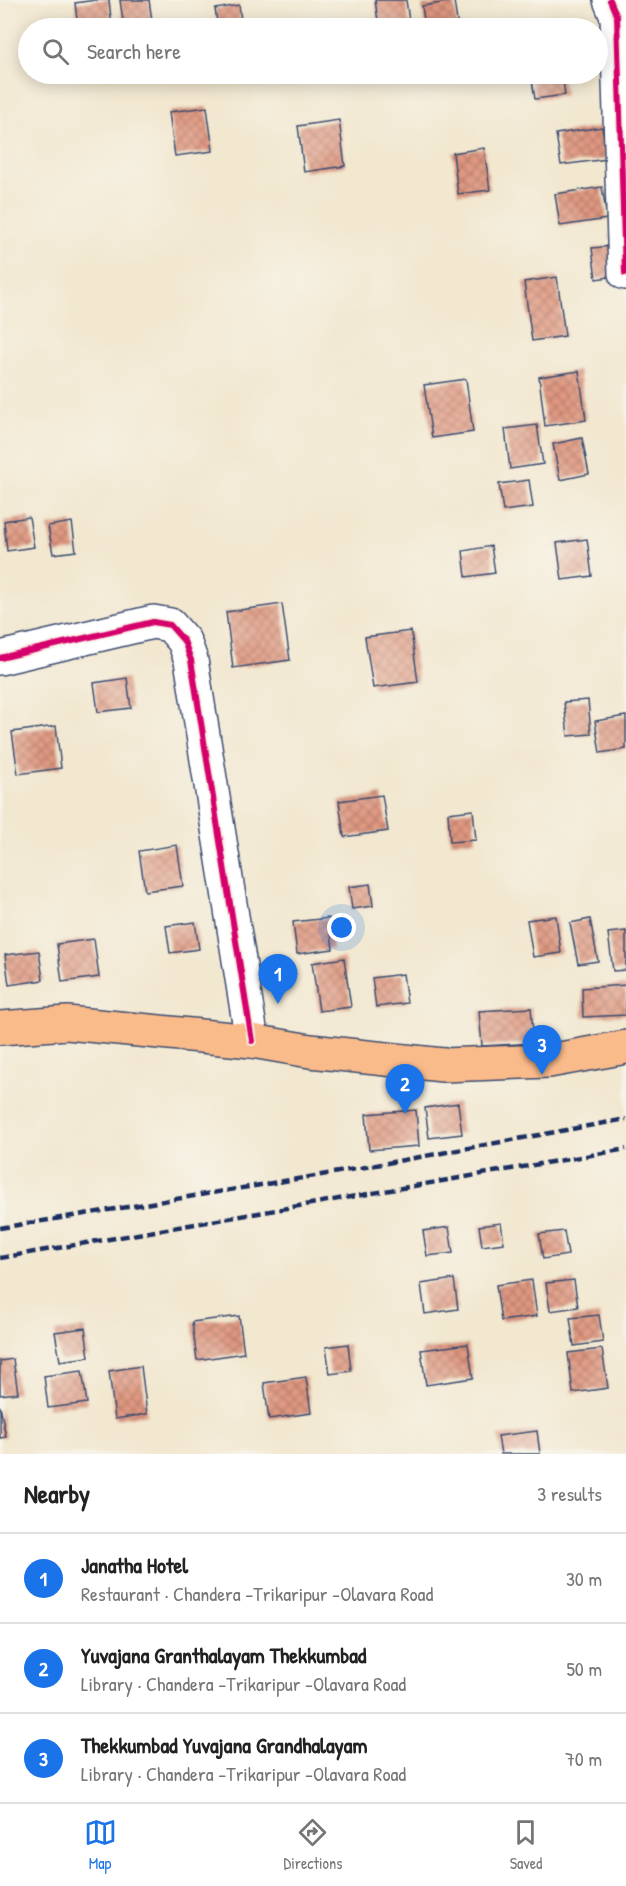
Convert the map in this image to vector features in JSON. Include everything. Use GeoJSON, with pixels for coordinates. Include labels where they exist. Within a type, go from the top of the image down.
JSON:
{"type":"FeatureCollection","features":[{"type":"Feature","properties":{"kind":"main road"},"geometry":{"type":"LineString","coordinates":[[0,1028],[67,1023],[252,1041],[310,1052],[443,1065],[549,1061],[626,1047]]}},
{"type":"Feature","properties":{"kind":"street"},"geometry":{"type":"LineString","coordinates":[[618,11],[626,273]]}},
{"type":"Feature","properties":{"kind":"street"},"geometry":{"type":"LineString","coordinates":[[0,658],[153,622],[170,624],[184,641],[191,660],[252,1041]]}},
{"type":"Feature","properties":{"kind":"building"},"geometry":{"type":"Polygon","coordinates":[[[109,0],[111,18],[77,18],[75,3],[109,0]]]}},
{"type":"Feature","properties":{"kind":"building"},"geometry":{"type":"Polygon","coordinates":[[[120,0],[149,0],[152,18],[123,18],[120,0]]]}},
{"type":"Feature","properties":{"kind":"building"},"geometry":{"type":"Polygon","coordinates":[[[375,0],[406,0],[409,18],[378,18],[375,0]]]}},
{"type":"Feature","properties":{"kind":"building"},"geometry":{"type":"Polygon","coordinates":[[[454,1],[457,18],[424,18],[422,6],[454,1]]]}},
{"type":"Feature","properties":{"kind":"building"},"geometry":{"type":"Polygon","coordinates":[[[239,5],[241,18],[216,18],[215,9],[239,5]]]}},
{"type":"Feature","properties":{"kind":"building"},"geometry":{"type":"Polygon","coordinates":[[[533,84],[563,84],[565,95],[535,99],[533,84]]]}},
{"type":"Feature","properties":{"kind":"building"},"geometry":{"type":"Polygon","coordinates":[[[207,107],[213,151],[175,156],[169,112],[207,107]]]}},
{"type":"Feature","properties":{"kind":"building"},"geometry":{"type":"Polygon","coordinates":[[[339,120],[345,166],[304,172],[298,126],[339,120]]]}},
{"type":"Feature","properties":{"kind":"building"},"geometry":{"type":"Polygon","coordinates":[[[602,127],[607,159],[561,165],[556,134],[602,127]]]}},
{"type":"Feature","properties":{"kind":"building"},"geometry":{"type":"Polygon","coordinates":[[[484,148],[490,190],[458,194],[453,153],[484,148]]]}},
{"type":"Feature","properties":{"kind":"building"},"geometry":{"type":"Polygon","coordinates":[[[602,187],[607,219],[560,226],[555,194],[602,187]]]}},
{"type":"Feature","properties":{"kind":"building"},"geometry":{"type":"Polygon","coordinates":[[[613,246],[617,276],[596,279],[592,248],[613,246]]]}},
{"type":"Feature","properties":{"kind":"building"},"geometry":{"type":"Polygon","coordinates":[[[557,277],[565,336],[532,341],[524,282],[557,277]]]}},
{"type":"Feature","properties":{"kind":"building"},"geometry":{"type":"Polygon","coordinates":[[[579,371],[586,420],[545,426],[539,377],[579,371]]]}},
{"type":"Feature","properties":{"kind":"building"},"geometry":{"type":"Polygon","coordinates":[[[466,379],[473,432],[432,438],[424,385],[466,379]]]}},
{"type":"Feature","properties":{"kind":"building"},"geometry":{"type":"Polygon","coordinates":[[[537,425],[543,464],[510,469],[505,429],[537,425]]]}},
{"type":"Feature","properties":{"kind":"building"},"geometry":{"type":"Polygon","coordinates":[[[582,438],[589,474],[560,480],[553,444],[582,438]]]}},
{"type":"Feature","properties":{"kind":"building"},"geometry":{"type":"Polygon","coordinates":[[[529,480],[533,507],[503,511],[499,484],[529,480]]]}},
{"type":"Feature","properties":{"kind":"building"},"geometry":{"type":"Polygon","coordinates":[[[29,517],[34,547],[7,551],[4,521],[29,517]]]}},
{"type":"Feature","properties":{"kind":"building"},"geometry":{"type":"Polygon","coordinates":[[[72,522],[76,551],[53,554],[48,526],[72,522]]]}},
{"type":"Feature","properties":{"kind":"building"},"geometry":{"type":"Polygon","coordinates":[[[587,539],[592,576],[562,580],[557,543],[587,539]]]}},
{"type":"Feature","properties":{"kind":"building"},"geometry":{"type":"Polygon","coordinates":[[[491,546],[495,573],[466,577],[463,551],[491,546]]]}},
{"type":"Feature","properties":{"kind":"building"},"geometry":{"type":"Polygon","coordinates":[[[282,604],[290,660],[233,668],[226,612],[282,604]]]}},
{"type":"Feature","properties":{"kind":"building"},"geometry":{"type":"Polygon","coordinates":[[[411,631],[418,682],[373,688],[365,637],[411,631]]]}},
{"type":"Feature","properties":{"kind":"building"},"geometry":{"type":"Polygon","coordinates":[[[127,678],[131,708],[98,712],[94,683],[127,678]]]}},
{"type":"Feature","properties":{"kind":"building"},"geometry":{"type":"Polygon","coordinates":[[[588,700],[591,734],[568,736],[564,702],[588,700]]]}},
{"type":"Feature","properties":{"kind":"building"},"geometry":{"type":"Polygon","coordinates":[[[626,716],[626,749],[600,753],[595,721],[626,716]]]}},
{"type":"Feature","properties":{"kind":"building"},"geometry":{"type":"Polygon","coordinates":[[[56,726],[61,768],[18,774],[12,732],[56,726]]]}},
{"type":"Feature","properties":{"kind":"building"},"geometry":{"type":"Polygon","coordinates":[[[382,795],[388,831],[344,837],[339,801],[382,795]]]}},
{"type":"Feature","properties":{"kind":"building"},"geometry":{"type":"Polygon","coordinates":[[[473,810],[476,840],[450,842],[448,813],[473,810]]]}},
{"type":"Feature","properties":{"kind":"building"},"geometry":{"type":"Polygon","coordinates":[[[177,845],[183,886],[145,891],[139,851],[177,845]]]}},
{"type":"Feature","properties":{"kind":"building"},"geometry":{"type":"Polygon","coordinates":[[[370,884],[373,906],[352,909],[349,887],[370,884]]]}},
{"type":"Feature","properties":{"kind":"building"},"geometry":{"type":"Polygon","coordinates":[[[556,916],[561,953],[533,957],[527,920],[556,916]]]}},
{"type":"Feature","properties":{"kind":"building"},"geometry":{"type":"Polygon","coordinates":[[[329,918],[333,949],[297,954],[293,922],[329,918]]]}},
{"type":"Feature","properties":{"kind":"building"},"geometry":{"type":"Polygon","coordinates":[[[590,919],[598,961],[578,964],[570,923],[590,919]]]}},
{"type":"Feature","properties":{"kind":"building"},"geometry":{"type":"Polygon","coordinates":[[[195,922],[199,949],[170,953],[166,926],[195,922]]]}},
{"type":"Feature","properties":{"kind":"building"},"geometry":{"type":"Polygon","coordinates":[[[626,931],[626,970],[613,971],[608,933],[626,931]]]}},
{"type":"Feature","properties":{"kind":"building"},"geometry":{"type":"Polygon","coordinates":[[[94,939],[99,977],[62,982],[57,944],[94,939]]]}},
{"type":"Feature","properties":{"kind":"building"},"geometry":{"type":"Polygon","coordinates":[[[39,951],[43,980],[9,985],[5,955],[39,951]]]}},
{"type":"Feature","properties":{"kind":"building"},"geometry":{"type":"Polygon","coordinates":[[[344,958],[351,1007],[319,1011],[312,963],[344,958]]]}},
{"type":"Feature","properties":{"kind":"building"},"geometry":{"type":"Polygon","coordinates":[[[403,974],[407,1003],[376,1007],[372,978],[403,974]]]}},
{"type":"Feature","properties":{"kind":"building"},"geometry":{"type":"Polygon","coordinates":[[[626,985],[626,1015],[583,1017],[582,988],[626,985]]]}},
{"type":"Feature","properties":{"kind":"building"},"geometry":{"type":"Polygon","coordinates":[[[531,1008],[534,1043],[482,1046],[479,1011],[531,1008]]]}},
{"type":"Feature","properties":{"kind":"building"},"geometry":{"type":"Polygon","coordinates":[[[458,1103],[462,1134],[429,1138],[425,1108],[458,1103]]]}},
{"type":"Feature","properties":{"kind":"building"},"geometry":{"type":"Polygon","coordinates":[[[416,1110],[419,1146],[369,1150],[366,1114],[416,1110]]]}},
{"type":"Feature","properties":{"kind":"building"},"geometry":{"type":"Polygon","coordinates":[[[501,1223],[504,1243],[482,1246],[479,1226],[501,1223]]]}},
{"type":"Feature","properties":{"kind":"building"},"geometry":{"type":"Polygon","coordinates":[[[449,1227],[453,1253],[427,1256],[423,1231],[449,1227]]]}},
{"type":"Feature","properties":{"kind":"building"},"geometry":{"type":"Polygon","coordinates":[[[564,1231],[568,1255],[543,1259],[539,1234],[564,1231]]]}},
{"type":"Feature","properties":{"kind":"building"},"geometry":{"type":"Polygon","coordinates":[[[454,1279],[458,1309],[425,1314],[421,1284],[454,1279]]]}},
{"type":"Feature","properties":{"kind":"building"},"geometry":{"type":"Polygon","coordinates":[[[532,1280],[537,1316],[501,1321],[496,1285],[532,1280]]]}},
{"type":"Feature","properties":{"kind":"building"},"geometry":{"type":"Polygon","coordinates":[[[574,1280],[578,1307],[550,1311],[546,1283],[574,1280]]]}},
{"type":"Feature","properties":{"kind":"building"},"geometry":{"type":"Polygon","coordinates":[[[599,1315],[603,1342],[574,1346],[570,1318],[599,1315]]]}},
{"type":"Feature","properties":{"kind":"building"},"geometry":{"type":"Polygon","coordinates":[[[239,1316],[244,1353],[197,1360],[192,1322],[239,1316]]]}},
{"type":"Feature","properties":{"kind":"building"},"geometry":{"type":"Polygon","coordinates":[[[85,1328],[89,1357],[60,1361],[55,1332],[85,1328]]]}},
{"type":"Feature","properties":{"kind":"building"},"geometry":{"type":"Polygon","coordinates":[[[348,1344],[351,1371],[330,1374],[326,1347],[348,1344]]]}},
{"type":"Feature","properties":{"kind":"building"},"geometry":{"type":"Polygon","coordinates":[[[468,1344],[473,1378],[426,1385],[421,1350],[468,1344]]]}},
{"type":"Feature","properties":{"kind":"building"},"geometry":{"type":"Polygon","coordinates":[[[602,1349],[608,1388],[573,1393],[568,1353],[602,1349]]]}},
{"type":"Feature","properties":{"kind":"building"},"geometry":{"type":"Polygon","coordinates":[[[13,1359],[18,1393],[0,1395],[0,1361],[13,1359]]]}},
{"type":"Feature","properties":{"kind":"building"},"geometry":{"type":"Polygon","coordinates":[[[141,1366],[147,1414],[115,1419],[109,1371],[141,1366]]]}},
{"type":"Feature","properties":{"kind":"building"},"geometry":{"type":"Polygon","coordinates":[[[82,1371],[87,1403],[48,1408],[44,1376],[82,1371]]]}},
{"type":"Feature","properties":{"kind":"building"},"geometry":{"type":"Polygon","coordinates":[[[306,1377],[311,1413],[269,1419],[264,1383],[306,1377]]]}},
{"type":"Feature","properties":{"kind":"building"},"geometry":{"type":"Polygon","coordinates":[[[0,1406],[6,1437],[0,1438],[0,1406]]]}},
{"type":"Feature","properties":{"kind":"building"},"geometry":{"type":"Polygon","coordinates":[[[537,1431],[540,1454],[501,1454],[498,1436],[537,1431]]]}},
{"type":"Feature","properties":{"kind":"railway"},"geometry":{"type":"LineString","coordinates":[[0,1228],[333,1173],[626,1119]]}},
{"type":"Feature","properties":{"kind":"railway"},"geometry":{"type":"LineString","coordinates":[[0,1258],[626,1149]]}},
{"type":"Feature","properties":{"kind":"cycle path"},"geometry":{"type":"LineString","coordinates":[[610,0],[617,17],[625,273]]}},
{"type":"Feature","properties":{"kind":"cycle path"},"geometry":{"type":"LineString","coordinates":[[0,658],[153,622],[170,625],[184,641],[191,660],[252,1041]]}},
{"type":"Feature","properties":{"kind":"place","name":"Janatha Hotel"},"geometry":{"type":"Point","coordinates":[278,1004]}},
{"type":"Feature","properties":{"kind":"place","name":"Thekkumbad Yuvajana Grandhalayam"},"geometry":{"type":"Point","coordinates":[542,1075]}},
{"type":"Feature","properties":{"kind":"place","name":"Yuvajana Granthalayam Thekkumbad"},"geometry":{"type":"Point","coordinates":[405,1114]}}]}
